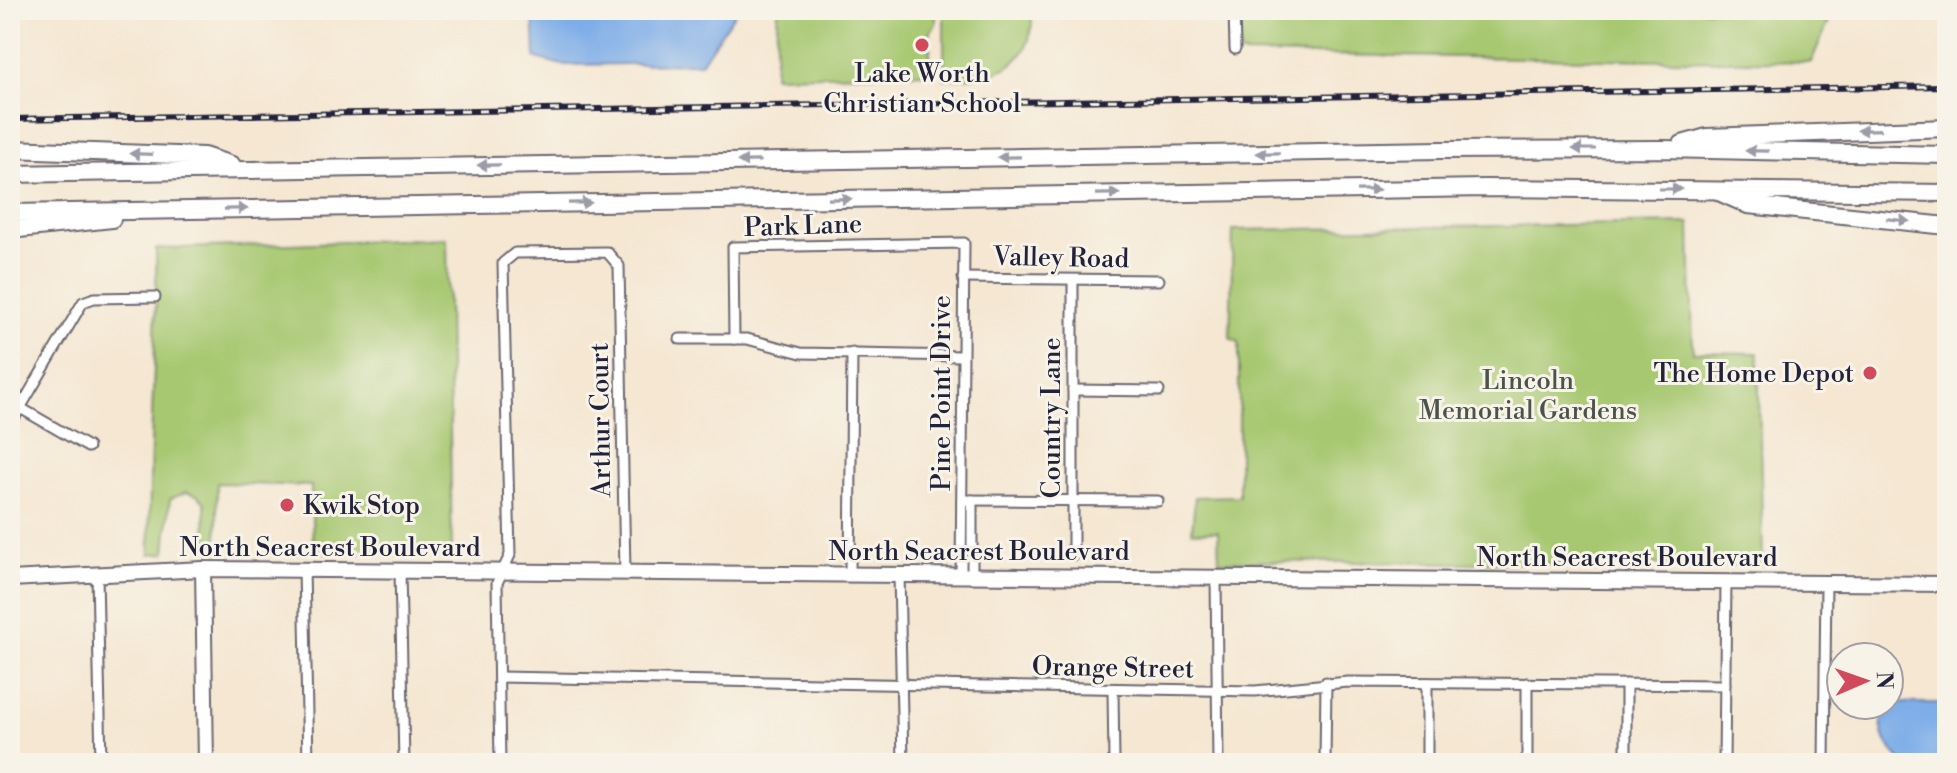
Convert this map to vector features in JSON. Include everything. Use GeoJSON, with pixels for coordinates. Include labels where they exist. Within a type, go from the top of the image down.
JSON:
{"type":"FeatureCollection","features":[{"type":"Feature","properties":{"kind":"highway"},"geometry":{"type":"LineString","coordinates":[[1662,149],[1707,137],[1947,128]]}},
{"type":"Feature","properties":{"kind":"highway"},"geometry":{"type":"LineString","coordinates":[[10,149],[204,156],[245,169]]}},
{"type":"Feature","properties":{"kind":"highway"},"geometry":{"type":"LineString","coordinates":[[10,174],[1662,149],[1947,155]]}},
{"type":"Feature","properties":{"kind":"highway"},"geometry":{"type":"LineString","coordinates":[[10,213],[1408,189],[1947,193]]}},
{"type":"Feature","properties":{"kind":"highway"},"geometry":{"type":"LineString","coordinates":[[1712,189],[1748,205],[1947,226]]}},
{"type":"Feature","properties":{"kind":"highway"},"geometry":{"type":"LineString","coordinates":[[10,230],[74,226],[158,211]]}},
{"type":"Feature","properties":{"kind":"street"},"geometry":{"type":"LineString","coordinates":[[1234,10],[1235,49]]}},
{"type":"Feature","properties":{"kind":"street","name":"Pine Point Drive"},"geometry":{"type":"LineString","coordinates":[[964,243],[961,356],[967,500],[966,575]]}},
{"type":"Feature","properties":{"kind":"street","name":"Park Lane"},"geometry":{"type":"LineString","coordinates":[[734,339],[733,247],[964,243]]}},
{"type":"Feature","properties":{"kind":"street","name":"Arthur Court"},"geometry":{"type":"LineString","coordinates":[[503,571],[510,555],[503,263],[515,253],[607,252],[619,266],[625,572]]}},
{"type":"Feature","properties":{"kind":"street","name":"Valley Road"},"geometry":{"type":"LineString","coordinates":[[963,278],[1159,280]]}},
{"type":"Feature","properties":{"kind":"street","name":"Country Lane"},"geometry":{"type":"LineString","coordinates":[[1073,280],[1073,555]]}},
{"type":"Feature","properties":{"kind":"street"},"geometry":{"type":"LineString","coordinates":[[10,425],[79,307],[88,299],[155,297]]}},
{"type":"Feature","properties":{"kind":"street"},"geometry":{"type":"LineString","coordinates":[[680,339],[734,339],[801,353],[961,356]]}},
{"type":"Feature","properties":{"kind":"street"},"geometry":{"type":"LineString","coordinates":[[850,574],[852,353]]}},
{"type":"Feature","properties":{"kind":"street"},"geometry":{"type":"LineString","coordinates":[[1073,390],[1159,391]]}},
{"type":"Feature","properties":{"kind":"street"},"geometry":{"type":"LineString","coordinates":[[10,402],[88,447]]}},
{"type":"Feature","properties":{"kind":"street"},"geometry":{"type":"LineString","coordinates":[[967,500],[1158,501]]}},
{"type":"Feature","properties":{"kind":"street"},"geometry":{"type":"LineString","coordinates":[[203,569],[206,763]]}},
{"type":"Feature","properties":{"kind":"street","name":"North Seacrest Boulevard"},"geometry":{"type":"LineString","coordinates":[[10,579],[203,569],[304,569],[1947,584]]}},
{"type":"Feature","properties":{"kind":"street"},"geometry":{"type":"LineString","coordinates":[[304,569],[308,763]]}},
{"type":"Feature","properties":{"kind":"street"},"geometry":{"type":"LineString","coordinates":[[400,570],[404,763]]}},
{"type":"Feature","properties":{"kind":"street"},"geometry":{"type":"LineString","coordinates":[[500,763],[497,583],[503,571]]}},
{"type":"Feature","properties":{"kind":"street"},"geometry":{"type":"LineString","coordinates":[[97,574],[101,763]]}},
{"type":"Feature","properties":{"kind":"street"},"geometry":{"type":"LineString","coordinates":[[899,574],[903,763]]}},
{"type":"Feature","properties":{"kind":"street"},"geometry":{"type":"LineString","coordinates":[[1216,577],[1218,763]]}},
{"type":"Feature","properties":{"kind":"street"},"geometry":{"type":"LineString","coordinates":[[1724,763],[1726,582]]}},
{"type":"Feature","properties":{"kind":"street"},"geometry":{"type":"LineString","coordinates":[[1824,763],[1826,582]]}},
{"type":"Feature","properties":{"kind":"street","name":"Orange Street"},"geometry":{"type":"LineString","coordinates":[[499,677],[1218,690],[1269,690],[1326,682],[1725,685]]}},
{"type":"Feature","properties":{"kind":"street"},"geometry":{"type":"LineString","coordinates":[[1325,763],[1326,682]]}},
{"type":"Feature","properties":{"kind":"street"},"geometry":{"type":"LineString","coordinates":[[1427,683],[1427,763]]}},
{"type":"Feature","properties":{"kind":"street"},"geometry":{"type":"LineString","coordinates":[[1527,683],[1527,763]]}},
{"type":"Feature","properties":{"kind":"street"},"geometry":{"type":"LineString","coordinates":[[1626,684],[1626,763]]}},
{"type":"Feature","properties":{"kind":"street"},"geometry":{"type":"LineString","coordinates":[[1113,689],[1114,763]]}},
{"type":"Feature","properties":{"kind":"green space"},"geometry":{"type":"Polygon","coordinates":[[[778,10],[936,10],[936,24],[930,32],[930,73],[774,76],[778,10]]]}},
{"type":"Feature","properties":{"kind":"green space"},"geometry":{"type":"Polygon","coordinates":[[[944,10],[1032,10],[1026,47],[1018,59],[994,73],[944,79],[944,10]]]}},
{"type":"Feature","properties":{"kind":"green space"},"geometry":{"type":"Polygon","coordinates":[[[1240,10],[1834,10],[1811,62],[1240,54],[1240,10]]]}},
{"type":"Feature","properties":{"kind":"green space","name":"Lincoln Memorial Gardens"},"geometry":{"type":"Polygon","coordinates":[[[1690,223],[1693,352],[1758,353],[1763,565],[1219,561],[1218,531],[1192,532],[1195,497],[1239,496],[1239,342],[1230,338],[1233,230],[1690,223]]]}},
{"type":"Feature","properties":{"kind":"green space"},"geometry":{"type":"Polygon","coordinates":[[[447,238],[452,555],[313,552],[311,486],[217,483],[217,552],[206,546],[205,503],[197,495],[186,492],[170,499],[165,553],[150,554],[156,249],[447,238]]]}},
{"type":"Feature","properties":{"kind":"water"},"geometry":{"type":"Polygon","coordinates":[[[533,10],[737,10],[701,63],[562,65],[535,58],[533,10]]]}},
{"type":"Feature","properties":{"kind":"water"},"geometry":{"type":"Polygon","coordinates":[[[1905,703],[1947,703],[1947,763],[1904,763],[1885,740],[1882,721],[1905,721],[1905,703]]]}},
{"type":"Feature","properties":{"kind":"railway"},"geometry":{"type":"LineString","coordinates":[[10,119],[1947,86]]}},
{"type":"Feature","properties":{"kind":"place","name":"Lake Worth Christian School"},"geometry":{"type":"Point","coordinates":[922,45]}},
{"type":"Feature","properties":{"kind":"place","name":"The Home Depot"},"geometry":{"type":"Point","coordinates":[1870,373]}},
{"type":"Feature","properties":{"kind":"place","name":"Kwik Stop"},"geometry":{"type":"Point","coordinates":[287,505]}}]}
